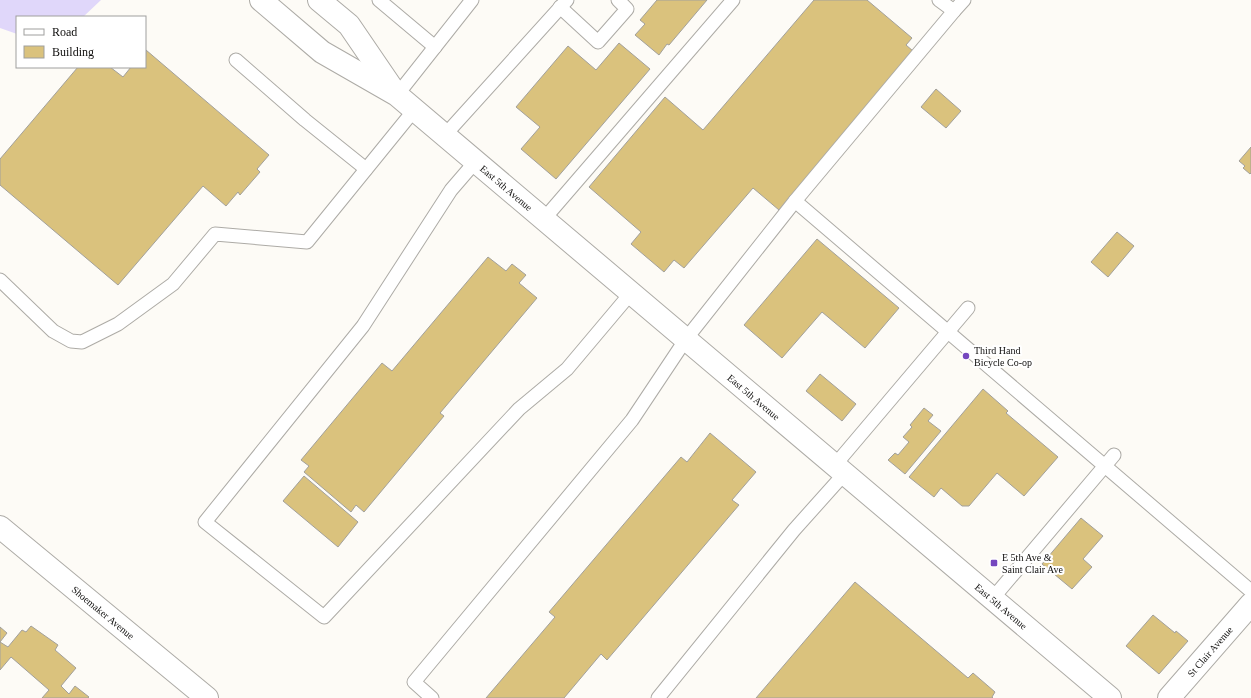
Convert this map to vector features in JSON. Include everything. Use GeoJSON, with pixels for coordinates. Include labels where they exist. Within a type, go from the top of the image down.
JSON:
{"type":"FeatureCollection","features":[{"type":"Feature","properties":{"kind":"main road","name":"East 5th Avenue"},"geometry":{"type":"LineString","coordinates":[[261,0],[322,52],[397,95],[1110,698]]}},
{"type":"Feature","properties":{"kind":"main road","name":"East 5th Avenue"},"geometry":{"type":"LineString","coordinates":[[318,0],[349,25],[397,95]]}},
{"type":"Feature","properties":{"kind":"main road","name":"Shoemaker Avenue"},"geometry":{"type":"LineString","coordinates":[[0,527],[207,698]]}},
{"type":"Feature","properties":{"kind":"main road","name":"St Clair Avenue"},"geometry":{"type":"LineString","coordinates":[[1169,698],[1251,604]]}},
{"type":"Feature","properties":{"kind":"lane"},"geometry":{"type":"LineString","coordinates":[[379,0],[436,47]]}},
{"type":"Feature","properties":{"kind":"lane"},"geometry":{"type":"LineString","coordinates":[[397,95],[472,0]]}},
{"type":"Feature","properties":{"kind":"lane"},"geometry":{"type":"LineString","coordinates":[[445,135],[564,4],[598,42],[627,9],[618,0]]}},
{"type":"Feature","properties":{"kind":"lane"},"geometry":{"type":"LineString","coordinates":[[544,219],[733,0]]}},
{"type":"Feature","properties":{"kind":"lane"},"geometry":{"type":"LineString","coordinates":[[939,0],[954,11]]}},
{"type":"Feature","properties":{"kind":"lane"},"geometry":{"type":"LineString","coordinates":[[432,698],[414,682],[632,420],[686,339],[795,201],[964,0]]}},
{"type":"Feature","properties":{"kind":"lane"},"geometry":{"type":"LineString","coordinates":[[236,60],[305,120],[366,169]]}},
{"type":"Feature","properties":{"kind":"lane"},"geometry":{"type":"LineString","coordinates":[[0,280],[53,331],[71,341],[82,342],[118,324],[174,284],[215,234],[307,242],[414,110]]}},
{"type":"Feature","properties":{"kind":"lane"},"geometry":{"type":"LineString","coordinates":[[476,161],[451,190],[363,326],[205,522],[324,617],[519,408],[567,369],[631,293]]}},
{"type":"Feature","properties":{"kind":"lane"},"geometry":{"type":"LineString","coordinates":[[795,201],[1251,591]]}},
{"type":"Feature","properties":{"kind":"lane"},"geometry":{"type":"LineString","coordinates":[[658,698],[794,530],[840,469],[968,308]]}},
{"type":"Feature","properties":{"kind":"lane"},"geometry":{"type":"LineString","coordinates":[[993,598],[1114,455]]}},
{"type":"Feature","properties":{"kind":"shaded area"},"geometry":{"type":"Polygon","coordinates":[[[0,0],[101,0],[84,16],[16,16],[16,34],[0,28],[0,0]]]}},
{"type":"Feature","properties":{"kind":"building"},"geometry":{"type":"Polygon","coordinates":[[[657,0],[707,0],[669,45],[667,44],[659,55],[635,35],[645,24],[640,20],[657,0]]]}},
{"type":"Feature","properties":{"kind":"building"},"geometry":{"type":"Polygon","coordinates":[[[814,0],[867,0],[912,38],[906,45],[913,51],[779,210],[753,188],[684,268],[674,260],[664,272],[631,244],[641,232],[589,187],[665,97],[703,130],[814,0]]]}},
{"type":"Feature","properties":{"kind":"building"},"geometry":{"type":"Polygon","coordinates":[[[619,43],[650,69],[556,179],[521,149],[540,127],[516,107],[568,46],[596,70],[619,43]]]}},
{"type":"Feature","properties":{"kind":"building"},"geometry":{"type":"Polygon","coordinates":[[[146,50],[269,155],[257,169],[260,172],[240,195],[238,192],[226,206],[203,186],[118,285],[0,185],[0,159],[77,68],[111,68],[123,77],[130,68],[146,68],[146,50]]]}},
{"type":"Feature","properties":{"kind":"building"},"geometry":{"type":"Polygon","coordinates":[[[936,89],[961,111],[946,128],[921,107],[936,89]]]}},
{"type":"Feature","properties":{"kind":"building"},"geometry":{"type":"Polygon","coordinates":[[[1251,147],[1250,174],[1243,168],[1245,166],[1239,161],[1251,147]]]}},
{"type":"Feature","properties":{"kind":"building"},"geometry":{"type":"Polygon","coordinates":[[[1117,232],[1134,246],[1108,277],[1091,262],[1117,232]]]}},
{"type":"Feature","properties":{"kind":"building"},"geometry":{"type":"Polygon","coordinates":[[[817,239],[899,308],[865,348],[822,312],[782,358],[744,325],[817,239]]]}},
{"type":"Feature","properties":{"kind":"building"},"geometry":{"type":"Polygon","coordinates":[[[488,257],[506,271],[512,264],[526,275],[519,283],[537,298],[440,413],[444,416],[364,512],[356,505],[351,512],[304,472],[309,466],[301,460],[382,363],[392,371],[488,257]]]}},
{"type":"Feature","properties":{"kind":"building"},"geometry":{"type":"Polygon","coordinates":[[[820,374],[856,404],[842,421],[806,391],[820,374]]]}},
{"type":"Feature","properties":{"kind":"building"},"geometry":{"type":"Polygon","coordinates":[[[983,389],[1008,411],[1006,413],[1058,457],[1024,496],[997,473],[969,506],[962,506],[941,488],[934,497],[909,477],[983,389]]]}},
{"type":"Feature","properties":{"kind":"building"},"geometry":{"type":"Polygon","coordinates":[[[924,408],[933,415],[928,421],[941,431],[905,474],[888,460],[895,453],[898,455],[909,442],[903,437],[912,427],[910,425],[924,408]]]}},
{"type":"Feature","properties":{"kind":"building"},"geometry":{"type":"Polygon","coordinates":[[[710,433],[756,472],[732,500],[739,505],[607,660],[601,654],[564,698],[486,698],[555,617],[549,612],[681,457],[687,462],[710,433]]]}},
{"type":"Feature","properties":{"kind":"building"},"geometry":{"type":"Polygon","coordinates":[[[304,476],[358,522],[338,547],[283,501],[304,476]]]}},
{"type":"Feature","properties":{"kind":"building"},"geometry":{"type":"Polygon","coordinates":[[[1081,518],[1103,536],[1083,559],[1092,567],[1072,589],[1042,564],[1081,518]]]}},
{"type":"Feature","properties":{"kind":"building"},"geometry":{"type":"Polygon","coordinates":[[[855,582],[968,678],[973,673],[995,692],[992,697],[993,698],[756,698],[855,582]]]}},
{"type":"Feature","properties":{"kind":"building"},"geometry":{"type":"Polygon","coordinates":[[[1153,615],[1175,633],[1176,631],[1188,641],[1159,674],[1126,646],[1153,615]]]}},
{"type":"Feature","properties":{"kind":"building"},"geometry":{"type":"Polygon","coordinates":[[[31,626],[58,645],[55,650],[76,668],[61,686],[69,694],[75,686],[89,697],[42,698],[49,690],[11,657],[0,670],[0,642],[8,647],[22,630],[26,632],[31,626]]]}},
{"type":"Feature","properties":{"kind":"building"},"geometry":{"type":"Polygon","coordinates":[[[0,627],[7,633],[0,642],[0,627]]]}},
{"type":"Feature","properties":{"kind":"place","name":"Third Hand Bicycle Co-op"},"geometry":{"type":"Point","coordinates":[966,356]}},
{"type":"Feature","properties":{"kind":"place","name":"E 5th Ave & Saint Clair Ave"},"geometry":{"type":"Point","coordinates":[994,563]}}]}
